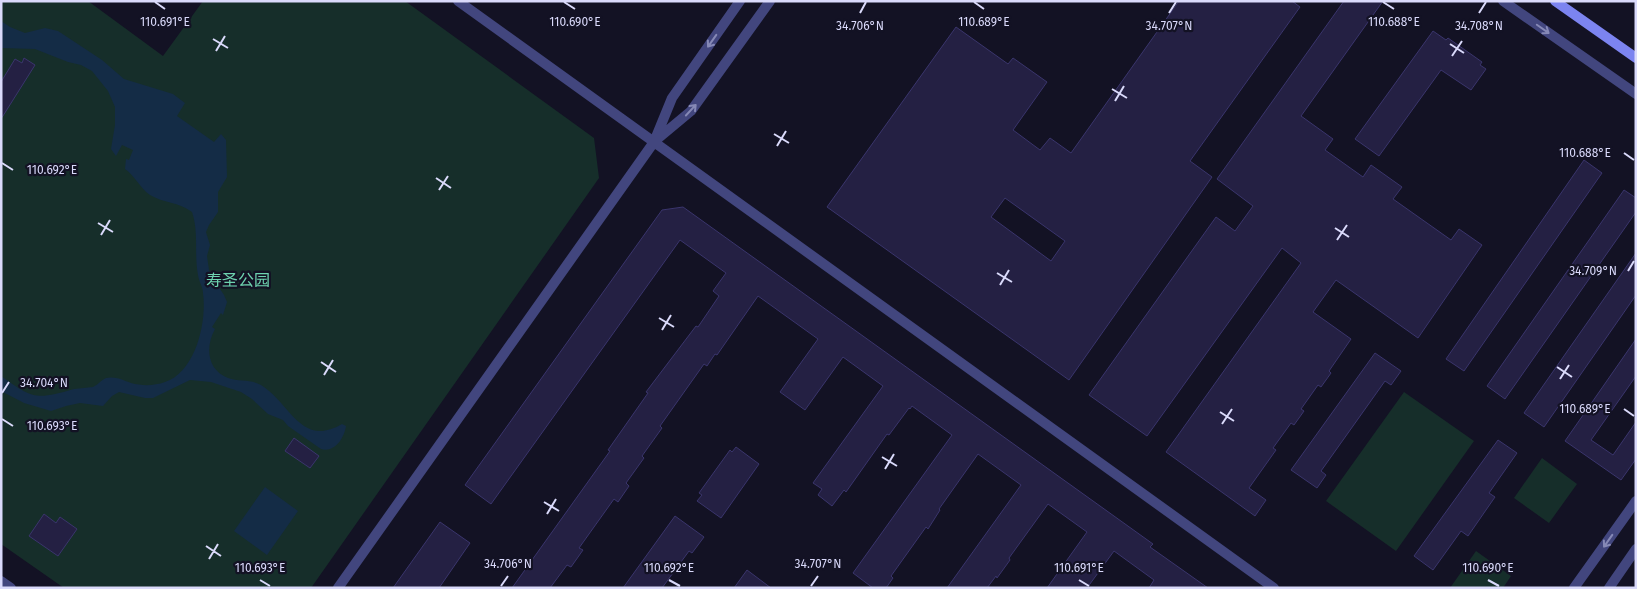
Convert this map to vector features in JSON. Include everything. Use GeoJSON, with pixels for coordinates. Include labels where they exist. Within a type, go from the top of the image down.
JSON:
{"type":"FeatureCollection","features":[{"type":"Feature","properties":{"kind":"main road"},"geometry":{"type":"LineString","coordinates":[[1555,1],[1636,58]]}},
{"type":"Feature","properties":{"kind":"street"},"geometry":{"type":"LineString","coordinates":[[458,1],[1274,588]]}},
{"type":"Feature","properties":{"kind":"street"},"geometry":{"type":"LineString","coordinates":[[338,588],[654,142],[672,98],[740,1]]}},
{"type":"Feature","properties":{"kind":"street"},"geometry":{"type":"LineString","coordinates":[[654,142],[691,111],[770,1]]}},
{"type":"Feature","properties":{"kind":"street"},"geometry":{"type":"LineString","coordinates":[[1503,1],[1636,94]]}},
{"type":"Feature","properties":{"kind":"street"},"geometry":{"type":"LineString","coordinates":[[1574,588],[1636,501]]}},
{"type":"Feature","properties":{"kind":"street"},"geometry":{"type":"LineString","coordinates":[[1609,588],[1636,549]]}},
{"type":"Feature","properties":{"kind":"street"},"geometry":{"type":"LineString","coordinates":[[1,581],[11,588]]}},
{"type":"Feature","properties":{"kind":"green space","name":"寿圣公园"},"geometry":{"type":"Polygon","coordinates":[[[1,1],[88,1],[163,56],[203,1],[405,1],[594,138],[599,178],[311,588],[64,588],[1,544],[1,1]]]}},
{"type":"Feature","properties":{"kind":"green space"},"geometry":{"type":"Polygon","coordinates":[[[1404,392],[1474,441],[1396,551],[1326,501],[1404,392]]]}},
{"type":"Feature","properties":{"kind":"green space"},"geometry":{"type":"Polygon","coordinates":[[[1542,458],[1577,484],[1549,523],[1514,498],[1542,458]]]}},
{"type":"Feature","properties":{"kind":"green space"},"geometry":{"type":"Polygon","coordinates":[[[1476,551],[1511,576],[1503,588],[1450,588],[1476,551]]]}},
{"type":"Feature","properties":{"kind":"water"},"geometry":{"type":"Polygon","coordinates":[[[1,21],[25,33],[45,28],[58,31],[102,60],[124,79],[173,94],[185,103],[177,116],[214,142],[221,134],[226,140],[227,177],[218,192],[218,212],[206,232],[210,245],[207,256],[209,270],[227,302],[223,315],[221,313],[212,327],[215,329],[209,350],[212,364],[216,370],[228,378],[261,385],[297,421],[306,427],[316,431],[328,430],[342,424],[346,426],[338,444],[330,449],[321,449],[288,426],[283,420],[268,414],[252,399],[241,392],[211,382],[190,380],[153,398],[119,392],[112,396],[103,406],[80,403],[51,411],[24,403],[1,391],[1,376],[28,393],[43,396],[93,387],[106,378],[116,378],[144,385],[165,382],[185,368],[192,357],[201,331],[204,304],[197,267],[195,227],[192,212],[182,206],[155,198],[143,189],[125,169],[126,159],[129,160],[133,150],[122,145],[116,156],[111,149],[115,125],[115,107],[108,91],[92,71],[81,65],[35,49],[1,48],[1,21]]]}},
{"type":"Feature","properties":{"kind":"water"},"geometry":{"type":"Polygon","coordinates":[[[265,487],[298,511],[267,555],[234,531],[265,487]]]}},
{"type":"Feature","properties":{"kind":"building"},"geometry":{"type":"Polygon","coordinates":[[[1179,1],[1292,1],[1300,7],[1190,161],[1212,177],[1069,380],[827,207],[956,27],[1008,64],[1013,58],[1047,82],[1013,130],[1040,150],[1050,138],[1071,153],[1179,1]],[[1005,198],[991,217],[1051,261],[1065,241],[1005,198]]]}},
{"type":"Feature","properties":{"kind":"building"},"geometry":{"type":"Polygon","coordinates":[[[1344,1],[1383,1],[1301,116],[1333,139],[1325,150],[1363,177],[1371,165],[1402,187],[1393,199],[1451,240],[1459,229],[1482,245],[1418,338],[1336,280],[1313,312],[1351,339],[1329,371],[1331,373],[1321,387],[1318,385],[1301,409],[1304,411],[1294,425],[1291,423],[1273,448],[1276,450],[1249,488],[1266,500],[1255,516],[1166,452],[1301,263],[1282,248],[1147,436],[1089,395],[1216,217],[1235,231],[1253,206],[1217,179],[1344,1]]]}},
{"type":"Feature","properties":{"kind":"building"},"geometry":{"type":"Polygon","coordinates":[[[1433,31],[1446,40],[1448,38],[1482,62],[1480,65],[1486,69],[1471,90],[1441,70],[1379,156],[1355,139],[1433,31]]]}},
{"type":"Feature","properties":{"kind":"building"},"geometry":{"type":"Polygon","coordinates":[[[24,58],[35,65],[1,119],[1,82],[15,59],[22,63],[24,58]]]}},
{"type":"Feature","properties":{"kind":"building"},"geometry":{"type":"Polygon","coordinates":[[[1584,160],[1602,173],[1464,371],[1446,359],[1584,160]]]}},
{"type":"Feature","properties":{"kind":"building"},"geometry":{"type":"Polygon","coordinates":[[[1624,190],[1636,198],[1636,212],[1505,399],[1487,386],[1624,190]]]}},
{"type":"Feature","properties":{"kind":"building"},"geometry":{"type":"Polygon","coordinates":[[[683,207],[1153,544],[1150,547],[1208,588],[1149,588],[1154,580],[1114,551],[1087,588],[1047,588],[1087,532],[1048,504],[997,578],[996,576],[987,588],[947,588],[1021,485],[978,454],[939,509],[928,529],[926,527],[891,576],[893,578],[886,588],[873,588],[853,573],[952,435],[912,406],[889,435],[887,434],[846,492],[844,490],[832,506],[818,495],[822,489],[813,483],[883,386],[843,357],[805,410],[780,392],[818,339],[758,296],[717,355],[715,354],[707,366],[704,364],[660,426],[662,428],[626,483],[629,486],[618,502],[614,499],[579,548],[583,550],[571,567],[567,565],[550,588],[512,588],[610,451],[608,450],[648,393],[646,392],[696,326],[698,327],[719,296],[713,291],[726,273],[680,240],[491,504],[465,485],[662,210],[683,207]]]}},
{"type":"Feature","properties":{"kind":"building"},"geometry":{"type":"Polygon","coordinates":[[[1636,253],[1636,295],[1544,427],[1524,413],[1636,253]]]}},
{"type":"Feature","properties":{"kind":"building"},"geometry":{"type":"Polygon","coordinates":[[[1636,339],[1636,376],[1591,440],[1613,455],[1636,422],[1636,459],[1621,480],[1565,441],[1636,339]]]}},
{"type":"Feature","properties":{"kind":"building"},"geometry":{"type":"Polygon","coordinates":[[[1375,353],[1401,371],[1391,385],[1385,381],[1321,471],[1326,475],[1317,488],[1291,470],[1375,353]]]}},
{"type":"Feature","properties":{"kind":"building"},"geometry":{"type":"Polygon","coordinates":[[[294,438],[319,456],[310,468],[285,451],[294,438]]]}},
{"type":"Feature","properties":{"kind":"building"},"geometry":{"type":"Polygon","coordinates":[[[1498,440],[1517,453],[1489,493],[1495,497],[1468,536],[1461,531],[1433,570],[1414,556],[1498,440]]]}},
{"type":"Feature","properties":{"kind":"building"},"geometry":{"type":"Polygon","coordinates":[[[736,447],[759,464],[721,518],[697,501],[702,495],[699,493],[730,450],[732,452],[736,447]]]}},
{"type":"Feature","properties":{"kind":"building"},"geometry":{"type":"Polygon","coordinates":[[[44,514],[56,523],[60,517],[77,529],[58,556],[29,536],[44,514]]]}},
{"type":"Feature","properties":{"kind":"building"},"geometry":{"type":"Polygon","coordinates":[[[675,516],[704,537],[692,553],[689,551],[662,588],[623,588],[675,516]]]}},
{"type":"Feature","properties":{"kind":"building"},"geometry":{"type":"Polygon","coordinates":[[[440,522],[470,543],[439,588],[393,588],[440,522]]]}},
{"type":"Feature","properties":{"kind":"building"},"geometry":{"type":"Polygon","coordinates":[[[747,570],[771,588],[734,588],[747,570]]]}}]}
